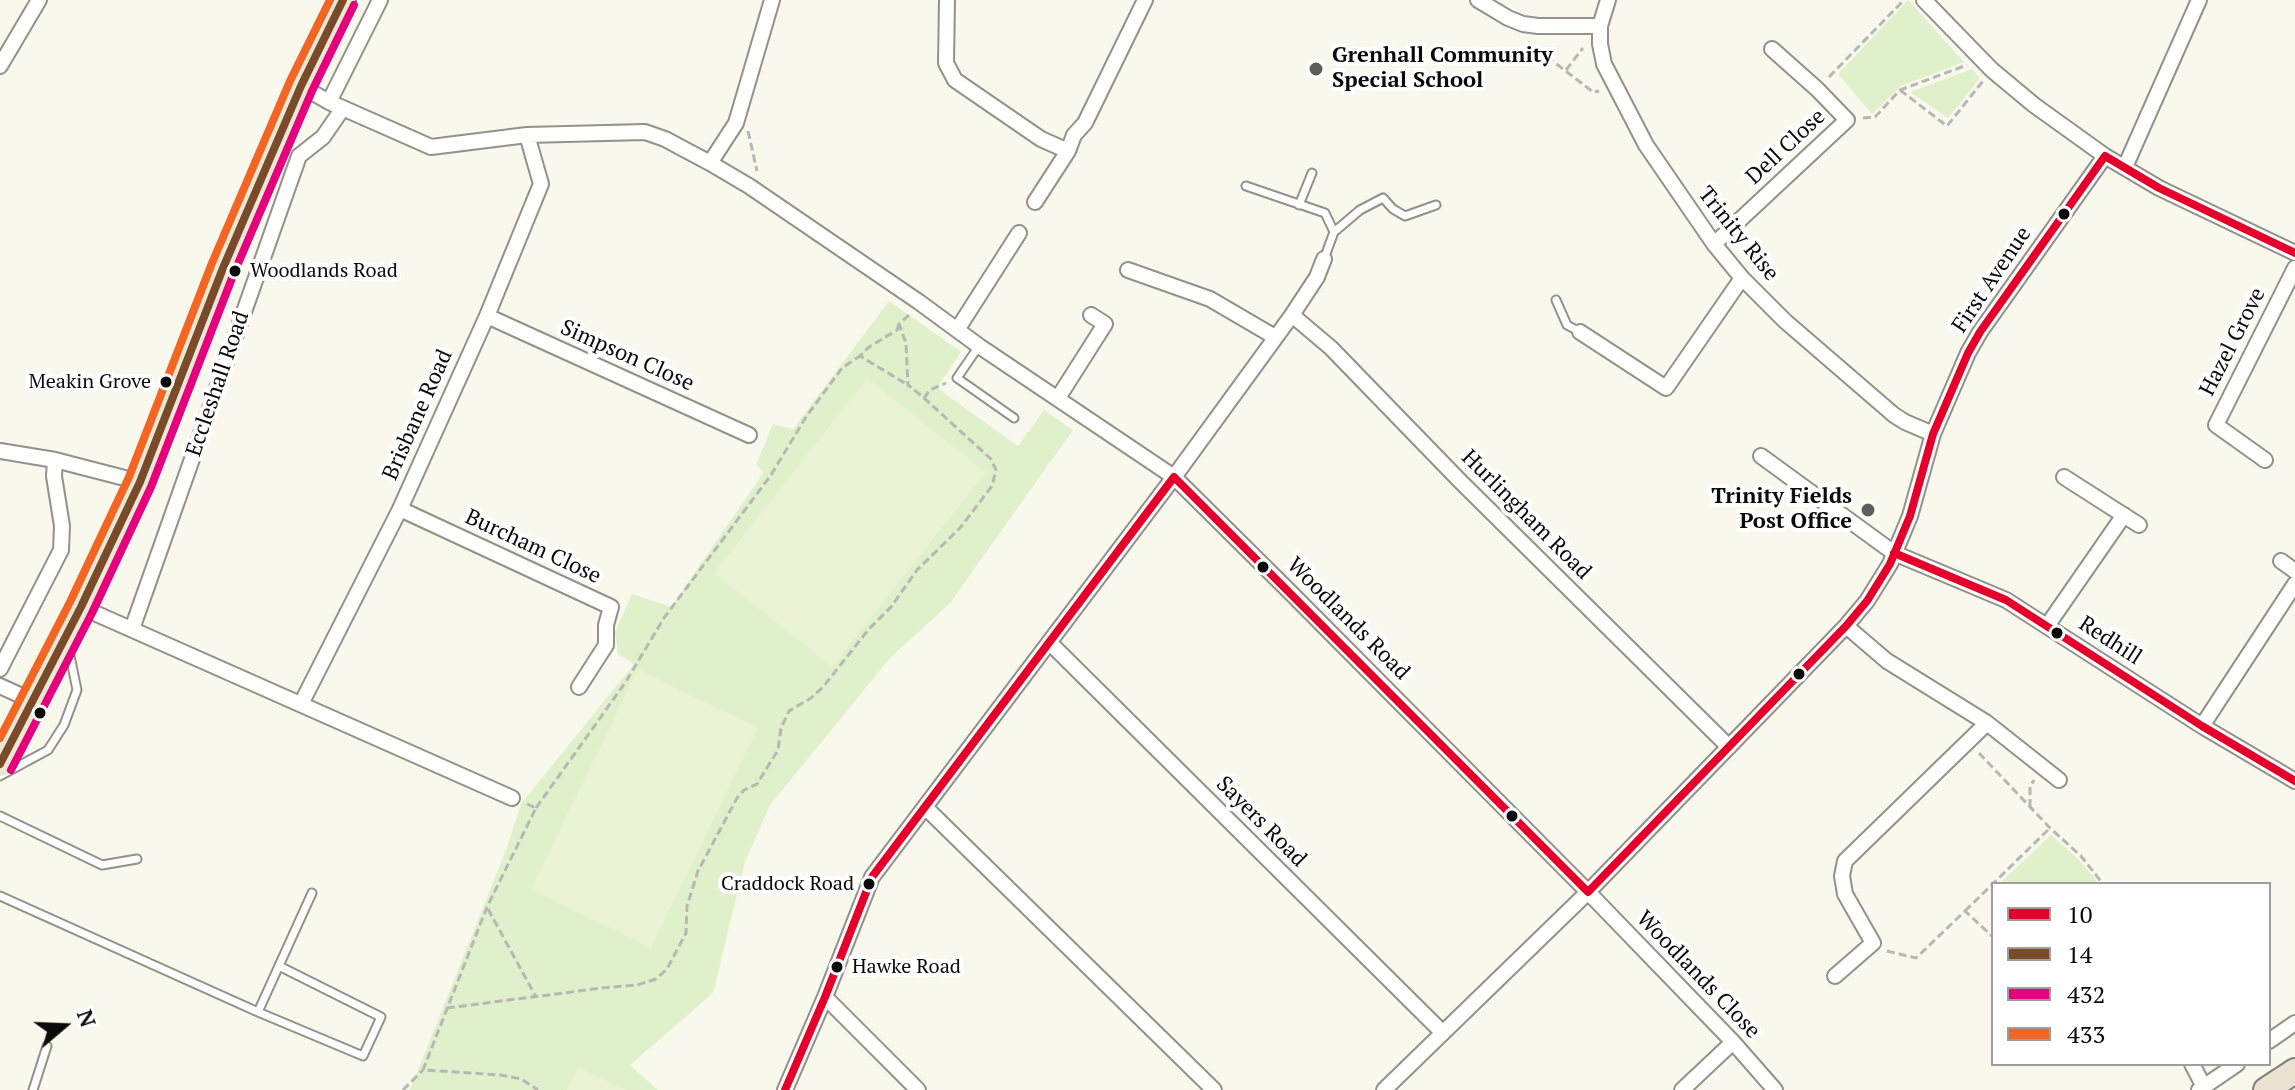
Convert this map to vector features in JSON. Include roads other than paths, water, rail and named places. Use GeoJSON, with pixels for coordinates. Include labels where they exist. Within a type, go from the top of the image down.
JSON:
{"type":"FeatureCollection","features":[{"type":"Feature","properties":{"kind":"highway"},"geometry":{"type":"LineString","coordinates":[[2266,1090],[2295,1071]]}},
{"type":"Feature","properties":{"kind":"main road","name":"Eccleshall Road"},"geometry":{"type":"LineString","coordinates":[[0,764],[81,607],[140,482],[223,268],[301,86],[343,0]]}},
{"type":"Feature","properties":{"kind":"street"},"geometry":{"type":"LineString","coordinates":[[0,66],[6,44],[39,0]]}},
{"type":"Feature","properties":{"kind":"street"},"geometry":{"type":"LineString","coordinates":[[710,163],[736,123],[772,0]]}},
{"type":"Feature","properties":{"kind":"street"},"geometry":{"type":"LineString","coordinates":[[1035,202],[1068,151],[1074,135],[1085,123],[1145,0]]}},
{"type":"Feature","properties":{"kind":"street"},"geometry":{"type":"LineString","coordinates":[[1478,0],[1523,24],[1600,26]]}},
{"type":"Feature","properties":{"kind":"street","name":"Trinity Rise"},"geometry":{"type":"LineString","coordinates":[[1608,0],[1600,26],[1604,64],[1646,145],[1714,244],[1742,278],[1785,321],[1894,415],[1933,434]]}},
{"type":"Feature","properties":{"kind":"street"},"geometry":{"type":"LineString","coordinates":[[1924,0],[1986,65],[2034,105],[2105,156],[2159,188],[2295,253]]}},
{"type":"Feature","properties":{"kind":"street"},"geometry":{"type":"LineString","coordinates":[[2125,167],[2199,0]]}},
{"type":"Feature","properties":{"kind":"street","name":"Eccleshall Road"},"geometry":{"type":"LineString","coordinates":[[132,629],[299,156],[323,137],[378,1]]}},
{"type":"Feature","properties":{"kind":"street"},"geometry":{"type":"LineString","coordinates":[[945,1],[946,63],[955,80],[1041,139],[1068,151]]}},
{"type":"Feature","properties":{"kind":"street","name":"Dell Close"},"geometry":{"type":"LineString","coordinates":[[1714,244],[1847,120],[1772,49]]}},
{"type":"Feature","properties":{"kind":"street","name":"Woodlands Road"},"geometry":{"type":"LineString","coordinates":[[301,86],[431,147],[527,135],[645,132],[665,139],[749,186],[1174,477],[1588,892]]}},
{"type":"Feature","properties":{"kind":"street","name":"Brisbane Road"},"geometry":{"type":"LineString","coordinates":[[301,704],[400,509],[487,316],[541,184],[527,135]]}},
{"type":"Feature","properties":{"kind":"street","name":"First Avenue"},"geometry":{"type":"LineString","coordinates":[[1384,1090],[1588,892],[1867,601],[1890,564],[1910,516],[1933,434],[1968,353],[2105,156]]}},
{"type":"Feature","properties":{"kind":"street"},"geometry":{"type":"LineString","coordinates":[[957,330],[1019,233]]}},
{"type":"Feature","properties":{"kind":"street"},"geometry":{"type":"LineString","coordinates":[[785,1090],[872,877],[1174,477],[1292,315],[1317,277],[1324,259]]}},
{"type":"Feature","properties":{"kind":"street","name":"Hazel Grove"},"geometry":{"type":"LineString","coordinates":[[2265,460],[2216,425],[2295,268]]}},
{"type":"Feature","properties":{"kind":"street"},"geometry":{"type":"LineString","coordinates":[[1128,270],[1210,299],[1275,337]]}},
{"type":"Feature","properties":{"kind":"street"},"geometry":{"type":"LineString","coordinates":[[1580,332],[1666,388],[1742,278]]}},
{"type":"Feature","properties":{"kind":"street"},"geometry":{"type":"LineString","coordinates":[[1058,398],[1105,324],[1091,315]]}},
{"type":"Feature","properties":{"kind":"street","name":"Hurlingham Road"},"geometry":{"type":"LineString","coordinates":[[1292,315],[1331,348],[1460,481],[1729,747]]}},
{"type":"Feature","properties":{"kind":"street","name":"Simpson Close"},"geometry":{"type":"LineString","coordinates":[[487,316],[749,435]]}},
{"type":"Feature","properties":{"kind":"street"},"geometry":{"type":"LineString","coordinates":[[0,451],[55,460],[140,482]]}},
{"type":"Feature","properties":{"kind":"street","name":"Redhill"},"geometry":{"type":"LineString","coordinates":[[1761,456],[1894,553],[2006,600],[2202,726],[2295,781]]}},
{"type":"Feature","properties":{"kind":"street"},"geometry":{"type":"LineString","coordinates":[[0,669],[61,550],[62,526],[54,476],[55,460]]}},
{"type":"Feature","properties":{"kind":"street"},"geometry":{"type":"LineString","coordinates":[[2064,477],[2139,525]]}},
{"type":"Feature","properties":{"kind":"street","name":"Burcham Close"},"geometry":{"type":"LineString","coordinates":[[400,509],[611,607],[606,625],[606,645],[579,687]]}},
{"type":"Feature","properties":{"kind":"street"},"geometry":{"type":"LineString","coordinates":[[2047,626],[2124,515]]}},
{"type":"Feature","properties":{"kind":"street"},"geometry":{"type":"LineString","coordinates":[[2281,561],[2295,571]]}},
{"type":"Feature","properties":{"kind":"street"},"geometry":{"type":"LineString","coordinates":[[2202,726],[2295,584]]}},
{"type":"Feature","properties":{"kind":"street"},"geometry":{"type":"LineString","coordinates":[[81,607],[512,798]]}},
{"type":"Feature","properties":{"kind":"street"},"geometry":{"type":"LineString","coordinates":[[1846,626],[1887,661],[1987,723],[2059,780]]}},
{"type":"Feature","properties":{"kind":"street","name":"Sayers Road"},"geometry":{"type":"LineString","coordinates":[[1049,642],[1443,1033]]}},
{"type":"Feature","properties":{"kind":"street"},"geometry":{"type":"LineString","coordinates":[[0,686],[33,701]]}},
{"type":"Feature","properties":{"kind":"street"},"geometry":{"type":"LineString","coordinates":[[1835,976],[1873,943],[1845,894],[1842,876],[1845,861],[1987,723]]}},
{"type":"Feature","properties":{"kind":"street"},"geometry":{"type":"LineString","coordinates":[[925,807],[1214,1090]]}},
{"type":"Feature","properties":{"kind":"street","name":"Woodlands Close"},"geometry":{"type":"LineString","coordinates":[[1588,892],[1733,1042],[1775,1090]]}},
{"type":"Feature","properties":{"kind":"street"},"geometry":{"type":"LineString","coordinates":[[825,997],[918,1090]]}},
{"type":"Feature","properties":{"kind":"street"},"geometry":{"type":"LineString","coordinates":[[2271,1040],[2295,1023]]}},
{"type":"Feature","properties":{"kind":"street"},"geometry":{"type":"LineString","coordinates":[[1682,1090],[1733,1042]]}},
{"type":"Feature","properties":{"kind":"street"},"geometry":{"type":"LineString","coordinates":[[2193,1066],[2202,1088],[2234,1066]]}},
{"type":"Feature","properties":{"kind":"lane"},"geometry":{"type":"LineString","coordinates":[[1299,205],[1312,173]]}},
{"type":"Feature","properties":{"kind":"lane"},"geometry":{"type":"LineString","coordinates":[[1246,186],[1325,213],[1334,232]]}},
{"type":"Feature","properties":{"kind":"lane"},"geometry":{"type":"LineString","coordinates":[[1324,259],[1334,232],[1360,210],[1383,198],[1405,216],[1436,205]]}},
{"type":"Feature","properties":{"kind":"lane"},"geometry":{"type":"LineString","coordinates":[[1556,300],[1567,325],[1580,332]]}},
{"type":"Feature","properties":{"kind":"lane"},"geometry":{"type":"LineString","coordinates":[[979,346],[957,378],[1014,418]]}},
{"type":"Feature","properties":{"kind":"lane"},"geometry":{"type":"LineString","coordinates":[[0,776],[48,750],[64,725],[77,690],[66,636]]}},
{"type":"Feature","properties":{"kind":"lane"},"geometry":{"type":"LineString","coordinates":[[0,816],[102,865],[137,859]]}},
{"type":"Feature","properties":{"kind":"lane"},"geometry":{"type":"LineString","coordinates":[[258,1012],[312,893]]}},
{"type":"Feature","properties":{"kind":"lane"},"geometry":{"type":"LineString","coordinates":[[0,896],[363,1056],[381,1017],[279,966]]}},
{"type":"Feature","properties":{"kind":"lane"},"geometry":{"type":"LineString","coordinates":[[33,1090],[47,1046]]}},
{"type":"Feature","properties":{"kind":"place","name":"Grenhall Community Special School"},"geometry":{"type":"Point","coordinates":[1316,69]}},
{"type":"Feature","properties":{"kind":"place","name":"Woodlands Road"},"geometry":{"type":"Point","coordinates":[235,271]}},
{"type":"Feature","properties":{"kind":"place","name":"Meakin Grove"},"geometry":{"type":"Point","coordinates":[166,382]}},
{"type":"Feature","properties":{"kind":"place","name":"Trinity Fields Post Office"},"geometry":{"type":"Point","coordinates":[1868,510]}},
{"type":"Feature","properties":{"kind":"place","name":"Craddock Road"},"geometry":{"type":"Point","coordinates":[869,884]}},
{"type":"Feature","properties":{"kind":"place","name":"Hawke Road"},"geometry":{"type":"Point","coordinates":[837,967]}}]}
